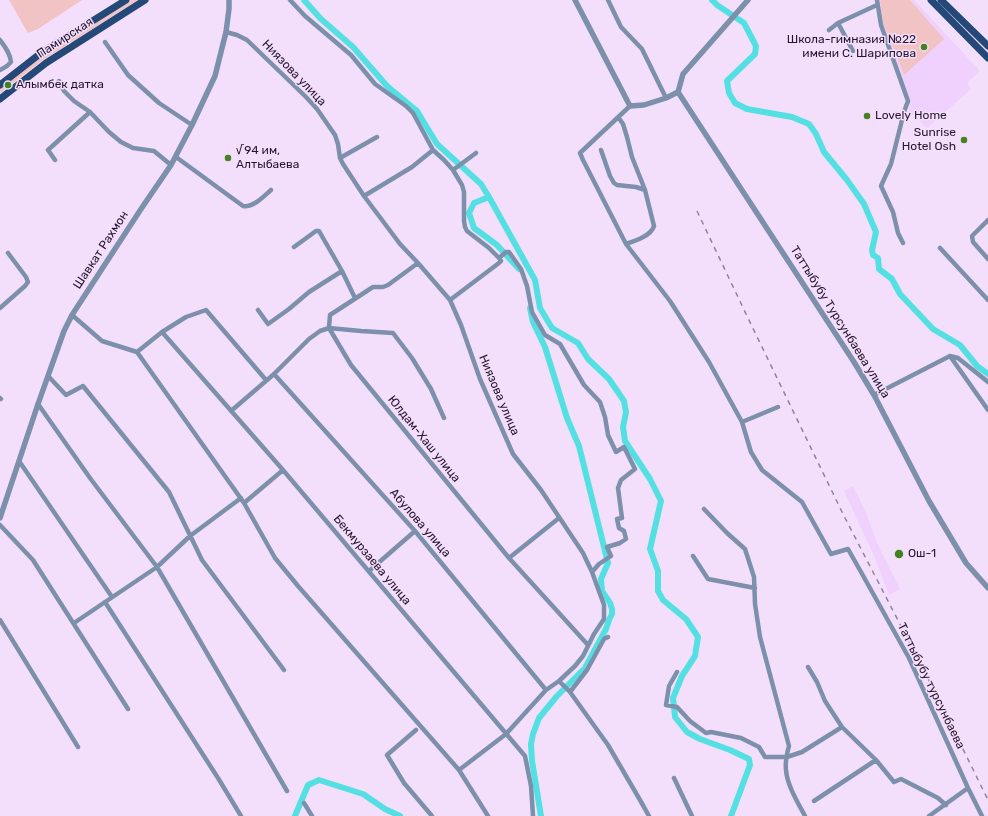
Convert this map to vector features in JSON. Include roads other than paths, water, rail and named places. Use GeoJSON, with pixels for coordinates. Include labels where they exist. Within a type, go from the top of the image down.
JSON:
{"type":"FeatureCollection","features":[{"type":"Feature","properties":{"kind":"main road","name":"Памирская"},"geometry":{"type":"LineString","coordinates":[[0,85],[41,53],[126,0]]}},
{"type":"Feature","properties":{"kind":"main road","name":"Памирская"},"geometry":{"type":"LineString","coordinates":[[0,98],[46,63],[145,0]]}},
{"type":"Feature","properties":{"kind":"main road"},"geometry":{"type":"LineString","coordinates":[[931,0],[988,58]]}},
{"type":"Feature","properties":{"kind":"main road"},"geometry":{"type":"LineString","coordinates":[[941,0],[988,46]]}},
{"type":"Feature","properties":{"kind":"street","name":"Шавкат Рахмон"},"geometry":{"type":"LineString","coordinates":[[0,518],[2,504],[19,461],[64,331],[72,315],[176,157],[215,76],[226,32],[229,0]]}},
{"type":"Feature","properties":{"kind":"street"},"geometry":{"type":"LineString","coordinates":[[290,0],[305,16],[351,55],[376,84],[413,113],[433,150],[455,169],[464,192],[464,221],[465,227],[469,234],[489,248],[503,255]]}},
{"type":"Feature","properties":{"kind":"street"},"geometry":{"type":"LineString","coordinates":[[575,0],[630,106]]}},
{"type":"Feature","properties":{"kind":"street"},"geometry":{"type":"LineString","coordinates":[[608,0],[621,27],[642,49],[666,98]]}},
{"type":"Feature","properties":{"kind":"street"},"geometry":{"type":"LineString","coordinates":[[748,0],[683,74],[678,92],[666,98],[644,105],[630,106],[580,153],[626,244],[670,301],[709,362],[742,422],[778,407]]}},
{"type":"Feature","properties":{"kind":"street"},"geometry":{"type":"LineString","coordinates":[[829,30],[838,23],[877,2],[881,25],[908,101],[891,164],[881,186],[893,212],[898,233],[903,243]]}},
{"type":"Feature","properties":{"kind":"street"},"geometry":{"type":"LineString","coordinates":[[838,23],[853,51]]}},
{"type":"Feature","properties":{"kind":"street","name":"Ниязова улица"},"geometry":{"type":"LineString","coordinates":[[226,32],[247,40],[306,97],[335,135],[340,158],[364,196],[400,244],[450,300],[461,325],[480,379],[513,454],[541,490],[583,553],[592,572],[604,605],[604,619],[583,656],[575,666],[560,682],[546,690],[506,734],[459,770]]}},
{"type":"Feature","properties":{"kind":"street"},"geometry":{"type":"LineString","coordinates":[[0,40],[8,51],[11,62],[0,70]]}},
{"type":"Feature","properties":{"kind":"street"},"geometry":{"type":"LineString","coordinates":[[105,42],[128,75],[159,103],[192,125]]}},
{"type":"Feature","properties":{"kind":"street"},"geometry":{"type":"LineString","coordinates":[[59,80],[64,91],[74,101],[90,112],[121,142],[133,148],[154,151],[171,165]]}},
{"type":"Feature","properties":{"kind":"street","name":"Таттыбубу Турсунбаева улица"},"geometry":{"type":"LineString","coordinates":[[678,92],[854,362],[874,395],[929,501],[966,563],[988,588]]}},
{"type":"Feature","properties":{"kind":"street"},"geometry":{"type":"LineString","coordinates":[[55,160],[48,150],[90,112]]}},
{"type":"Feature","properties":{"kind":"street"},"geometry":{"type":"LineString","coordinates":[[618,117],[623,124],[632,156],[645,190],[654,226],[650,233],[626,244]]}},
{"type":"Feature","properties":{"kind":"street"},"geometry":{"type":"LineString","coordinates":[[340,158],[377,137]]}},
{"type":"Feature","properties":{"kind":"street"},"geometry":{"type":"LineString","coordinates":[[364,196],[412,167],[433,150]]}},
{"type":"Feature","properties":{"kind":"street"},"geometry":{"type":"LineString","coordinates":[[601,150],[614,183],[617,185],[636,187],[645,190]]}},
{"type":"Feature","properties":{"kind":"street"},"geometry":{"type":"LineString","coordinates":[[455,169],[476,153]]}},
{"type":"Feature","properties":{"kind":"street"},"geometry":{"type":"LineString","coordinates":[[176,157],[243,206],[247,207],[252,205],[271,190]]}},
{"type":"Feature","properties":{"kind":"street"},"geometry":{"type":"LineString","coordinates":[[988,220],[972,236],[973,242],[988,259]]}},
{"type":"Feature","properties":{"kind":"street"},"geometry":{"type":"LineString","coordinates":[[294,247],[316,231],[319,231],[342,271],[355,298]]}},
{"type":"Feature","properties":{"kind":"street"},"geometry":{"type":"LineString","coordinates":[[940,248],[988,300]]}},
{"type":"Feature","properties":{"kind":"street"},"geometry":{"type":"LineString","coordinates":[[450,300],[500,263],[503,255],[509,252],[521,269],[527,286],[532,312],[545,335],[560,344],[584,385],[600,402],[606,417],[608,435],[616,452],[624,447],[635,469],[621,480],[618,488],[622,518],[617,519],[619,528],[624,531],[626,539],[620,543],[607,546],[611,556],[599,564],[592,572]]}},
{"type":"Feature","properties":{"kind":"street"},"geometry":{"type":"LineString","coordinates":[[0,308],[28,282],[8,253]]}},
{"type":"Feature","properties":{"kind":"street"},"geometry":{"type":"LineString","coordinates":[[329,328],[330,315],[373,288],[388,285],[418,263]]}},
{"type":"Feature","properties":{"kind":"street"},"geometry":{"type":"LineString","coordinates":[[258,310],[268,324],[309,292],[342,271]]}},
{"type":"Feature","properties":{"kind":"street"},"geometry":{"type":"LineString","coordinates":[[137,352],[162,332],[186,317],[206,310],[266,380]]}},
{"type":"Feature","properties":{"kind":"street"},"geometry":{"type":"LineString","coordinates":[[72,315],[102,341],[137,352],[241,498],[275,558],[459,770],[488,816]]}},
{"type":"Feature","properties":{"kind":"street"},"geometry":{"type":"LineString","coordinates":[[231,411],[274,374],[309,339],[320,331],[329,328],[393,333],[412,358],[428,383],[444,418]]}},
{"type":"Feature","properties":{"kind":"street","name":"Юлдам-Хаш улица"},"geometry":{"type":"LineString","coordinates":[[329,328],[351,366],[509,558],[588,645]]}},
{"type":"Feature","properties":{"kind":"street","name":"Бекмурзаева улица"},"geometry":{"type":"LineString","coordinates":[[162,332],[283,470],[526,756],[531,786],[533,816]]}},
{"type":"Feature","properties":{"kind":"street"},"geometry":{"type":"LineString","coordinates":[[874,395],[950,356],[958,358],[988,382]]}},
{"type":"Feature","properties":{"kind":"street"},"geometry":{"type":"LineString","coordinates":[[950,356],[988,410]]}},
{"type":"Feature","properties":{"kind":"street","name":"Абулова улица"},"geometry":{"type":"LineString","coordinates":[[274,374],[415,531],[546,690]]}},
{"type":"Feature","properties":{"kind":"street"},"geometry":{"type":"LineString","coordinates":[[49,377],[66,395],[83,386],[169,492],[202,560],[284,670]]}},
{"type":"Feature","properties":{"kind":"street"},"geometry":{"type":"LineString","coordinates":[[38,404],[90,478],[157,567],[287,791]]}},
{"type":"Feature","properties":{"kind":"street","name":"Таттыбубу турсунбаева"},"geometry":{"type":"LineString","coordinates":[[742,422],[751,452],[762,470],[802,502],[831,554],[848,549],[909,658],[982,816]]}},
{"type":"Feature","properties":{"kind":"street"},"geometry":{"type":"LineString","coordinates":[[19,461],[112,597]]}},
{"type":"Feature","properties":{"kind":"street"},"geometry":{"type":"LineString","coordinates":[[244,503],[283,470]]}},
{"type":"Feature","properties":{"kind":"street"},"geometry":{"type":"LineString","coordinates":[[74,623],[157,567],[190,536],[241,498]]}},
{"type":"Feature","properties":{"kind":"street"},"geometry":{"type":"LineString","coordinates":[[704,509],[745,549],[754,577],[755,604],[760,637],[789,746],[786,770],[791,789],[806,816]]}},
{"type":"Feature","properties":{"kind":"street"},"geometry":{"type":"LineString","coordinates":[[509,558],[559,518]]}},
{"type":"Feature","properties":{"kind":"street"},"geometry":{"type":"LineString","coordinates":[[0,525],[33,560],[128,709]]}},
{"type":"Feature","properties":{"kind":"street"},"geometry":{"type":"LineString","coordinates":[[368,571],[415,531]]}},
{"type":"Feature","properties":{"kind":"street"},"geometry":{"type":"LineString","coordinates":[[693,556],[708,579],[755,588]]}},
{"type":"Feature","properties":{"kind":"street"},"geometry":{"type":"LineString","coordinates":[[106,602],[241,816]]}},
{"type":"Feature","properties":{"kind":"street"},"geometry":{"type":"LineString","coordinates":[[0,620],[78,747]]}},
{"type":"Feature","properties":{"kind":"street"},"geometry":{"type":"LineString","coordinates":[[569,690],[587,670],[604,639],[608,637]]}},
{"type":"Feature","properties":{"kind":"street"},"geometry":{"type":"LineString","coordinates":[[808,667],[817,682],[825,701],[842,727],[876,760],[894,782],[901,779],[938,798],[946,805]]}},
{"type":"Feature","properties":{"kind":"street"},"geometry":{"type":"LineString","coordinates":[[677,672],[669,686],[666,705],[677,707],[690,721],[706,732],[741,738],[759,748],[765,757],[787,757],[802,752],[842,727]]}},
{"type":"Feature","properties":{"kind":"street"},"geometry":{"type":"LineString","coordinates":[[560,682],[569,690],[608,745],[649,816]]}},
{"type":"Feature","properties":{"kind":"street"},"geometry":{"type":"LineString","coordinates":[[416,730],[387,755],[404,783],[432,816]]}},
{"type":"Feature","properties":{"kind":"street"},"geometry":{"type":"LineString","coordinates":[[814,801],[876,760]]}},
{"type":"Feature","properties":{"kind":"street"},"geometry":{"type":"LineString","coordinates":[[674,778],[692,816]]}},
{"type":"Feature","properties":{"kind":"street"},"geometry":{"type":"LineString","coordinates":[[929,816],[968,788]]}},
{"type":"Feature","properties":{"kind":"street"},"geometry":{"type":"LineString","coordinates":[[304,803],[312,816]]}},
{"type":"Feature","properties":{"kind":"waterway"},"geometry":{"type":"LineString","coordinates":[[304,0],[321,19],[353,47],[387,86],[417,111],[437,144],[481,184],[535,280],[540,308],[552,328],[578,343],[588,359],[609,379],[624,401],[626,412],[623,427],[625,441],[650,479],[661,501],[650,549],[658,571],[658,591],[663,600],[686,619],[698,637],[695,656],[682,676],[673,698],[675,717],[687,732],[700,739],[749,759],[750,765],[731,816]]}},
{"type":"Feature","properties":{"kind":"waterway"},"geometry":{"type":"LineString","coordinates":[[712,0],[744,23],[756,46],[755,54],[727,81],[729,93],[735,103],[747,109],[792,117],[809,124],[816,134],[824,152],[864,204],[876,232],[872,250],[873,255],[878,258],[879,269],[892,279],[900,294],[933,329],[960,345],[977,366],[988,374]]}},
{"type":"Feature","properties":{"kind":"waterway"},"geometry":{"type":"LineString","coordinates":[[489,197],[474,203],[469,213],[474,228],[497,245],[519,269]]}},
{"type":"Feature","properties":{"kind":"waterway"},"geometry":{"type":"LineString","coordinates":[[530,308],[533,322],[545,347],[567,418],[579,446],[608,563],[601,579],[602,591],[612,609],[612,614],[606,629],[585,668],[557,696],[539,718],[533,734],[531,744],[532,761],[541,816]]}},
{"type":"Feature","properties":{"kind":"waterway"},"geometry":{"type":"LineString","coordinates":[[295,816],[308,785],[319,780],[363,794],[385,809],[400,816]]}},
{"type":"Feature","properties":{"kind":"railway"},"geometry":{"type":"LineString","coordinates":[[697,211],[843,514],[933,688],[988,800]]}},
{"type":"Feature","properties":{"kind":"place","name":"Школа-гимназия №22 имени С. Шарипова"},"geometry":{"type":"Point","coordinates":[924,47]}},
{"type":"Feature","properties":{"kind":"place","name":"Алымбек датка"},"geometry":{"type":"Point","coordinates":[8,85]}},
{"type":"Feature","properties":{"kind":"place","name":"Lovely Home"},"geometry":{"type":"Point","coordinates":[867,116]}},
{"type":"Feature","properties":{"kind":"place","name":"Sunrise Hotel Osh"},"geometry":{"type":"Point","coordinates":[964,140]}},
{"type":"Feature","properties":{"kind":"place","name":"√94 им, Алтыбаева"},"geometry":{"type":"Point","coordinates":[228,158]}},
{"type":"Feature","properties":{"kind":"place","name":"Ош-1"},"geometry":{"type":"Point","coordinates":[899,554]}}]}
